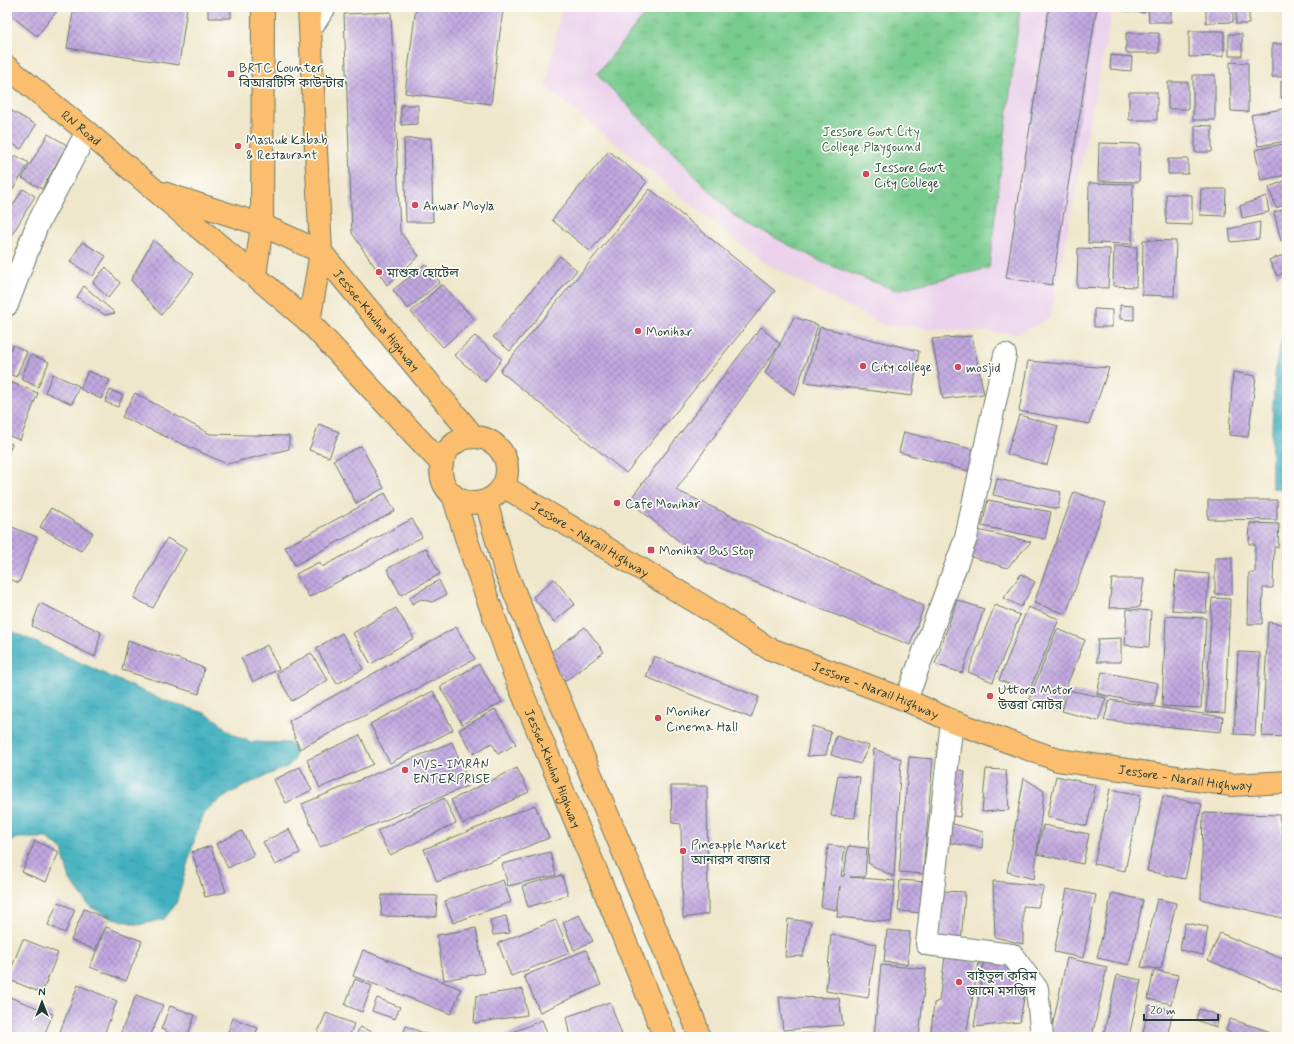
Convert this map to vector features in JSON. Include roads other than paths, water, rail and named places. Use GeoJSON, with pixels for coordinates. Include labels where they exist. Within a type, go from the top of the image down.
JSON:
{"type":"FeatureCollection","features":[{"type":"Feature","properties":{"kind":"highway"},"geometry":{"type":"LineString","coordinates":[[263,7],[262,225],[255,276],[309,322],[442,464]]}},
{"type":"Feature","properties":{"kind":"highway"},"geometry":{"type":"LineString","coordinates":[[309,322],[321,252],[310,17]]}},
{"type":"Feature","properties":{"kind":"highway","name":"RN Road"},"geometry":{"type":"LineString","coordinates":[[7,67],[87,132],[255,276]]}},
{"type":"Feature","properties":{"kind":"highway","name":"RN Road"},"geometry":{"type":"LineString","coordinates":[[155,190],[262,225]]}},
{"type":"Feature","properties":{"kind":"highway","name":"Jessoe-Khulna Highway"},"geometry":{"type":"LineString","coordinates":[[262,225],[321,252],[474,437]]}},
{"type":"Feature","properties":{"kind":"highway"},"geometry":{"type":"LineString","coordinates":[[474,437],[486,439],[495,444],[503,453],[507,464],[507,475],[503,486],[496,495],[486,501],[475,503],[463,501],[453,495],[446,487],[442,476],[442,464],[445,453],[453,445],[463,439],[474,437]]}},
{"type":"Feature","properties":{"kind":"highway","name":"Jessore - Narail Highway"},"geometry":{"type":"LineString","coordinates":[[503,486],[706,608],[768,648],[906,700],[952,721],[1058,760],[1232,785],[1287,782]]}},
{"type":"Feature","properties":{"kind":"highway","name":"Jessoe-Khulna Highway"},"geometry":{"type":"LineString","coordinates":[[453,495],[468,544],[514,673],[665,1037]]}},
{"type":"Feature","properties":{"kind":"highway"},"geometry":{"type":"LineString","coordinates":[[486,501],[504,570],[695,1023],[699,1037]]}},
{"type":"Feature","properties":{"kind":"street"},"geometry":{"type":"LineString","coordinates":[[310,17],[325,7]]}},
{"type":"Feature","properties":{"kind":"street"},"geometry":{"type":"LineString","coordinates":[[7,304],[37,225],[87,132]]}},
{"type":"Feature","properties":{"kind":"street"},"geometry":{"type":"LineString","coordinates":[[906,700],[966,538],[1005,355]]}},
{"type":"Feature","properties":{"kind":"street"},"geometry":{"type":"LineString","coordinates":[[952,721],[927,944],[1012,955],[1037,989],[1042,1037]]}},
{"type":"Feature","properties":{"kind":"water"},"geometry":{"type":"Polygon","coordinates":[[[1287,330],[1287,489],[1272,488],[1272,416],[1278,352],[1287,330]]]}},
{"type":"Feature","properties":{"kind":"water"},"geometry":{"type":"Polygon","coordinates":[[[7,629],[138,689],[174,704],[205,713],[218,721],[228,731],[240,738],[252,742],[290,743],[295,748],[294,761],[287,767],[256,780],[231,793],[207,809],[199,824],[176,904],[164,919],[139,925],[109,917],[90,907],[70,880],[62,849],[47,838],[18,838],[7,843],[7,629]]]}},
{"type":"Feature","properties":{"kind":"place","name":"BRTC Counter বিআরটিসি কাউন্টার"},"geometry":{"type":"Point","coordinates":[231,74]}},
{"type":"Feature","properties":{"kind":"place","name":"Mashuk Kabab & Restaurant"},"geometry":{"type":"Point","coordinates":[238,146]}},
{"type":"Feature","properties":{"kind":"place","name":"Jessore Govt City College"},"geometry":{"type":"Point","coordinates":[866,174]}},
{"type":"Feature","properties":{"kind":"place","name":"Anwar Moyla"},"geometry":{"type":"Point","coordinates":[415,205]}},
{"type":"Feature","properties":{"kind":"place","name":"মাশুক হোটেল"},"geometry":{"type":"Point","coordinates":[379,272]}},
{"type":"Feature","properties":{"kind":"place","name":"Monihar"},"geometry":{"type":"Point","coordinates":[638,331]}},
{"type":"Feature","properties":{"kind":"place","name":"City college"},"geometry":{"type":"Point","coordinates":[863,366]}},
{"type":"Feature","properties":{"kind":"place","name":"mosjid"},"geometry":{"type":"Point","coordinates":[958,367]}},
{"type":"Feature","properties":{"kind":"place","name":"Cafe Monihar"},"geometry":{"type":"Point","coordinates":[617,503]}},
{"type":"Feature","properties":{"kind":"place","name":"Monihar Bus Stop"},"geometry":{"type":"Point","coordinates":[651,550]}},
{"type":"Feature","properties":{"kind":"place","name":"Uttora Motor উত্তরা মোটর"},"geometry":{"type":"Point","coordinates":[990,696]}},
{"type":"Feature","properties":{"kind":"place","name":"Moniher Cinema Hall"},"geometry":{"type":"Point","coordinates":[658,718]}},
{"type":"Feature","properties":{"kind":"place","name":"M/S- IMRAN ENTERPRISE"},"geometry":{"type":"Point","coordinates":[405,770]}},
{"type":"Feature","properties":{"kind":"place","name":"Pineapple Market আনারস বাজার"},"geometry":{"type":"Point","coordinates":[683,851]}},
{"type":"Feature","properties":{"kind":"place","name":"বাইতুল করিম জামে মসজিদ"},"geometry":{"type":"Point","coordinates":[959,982]}},
{"type":"Feature","properties":{"kind":"park label","name":"Jessore Govt City College Playgound"},"geometry":{"type":"Point","coordinates":[871,138]}}]}
